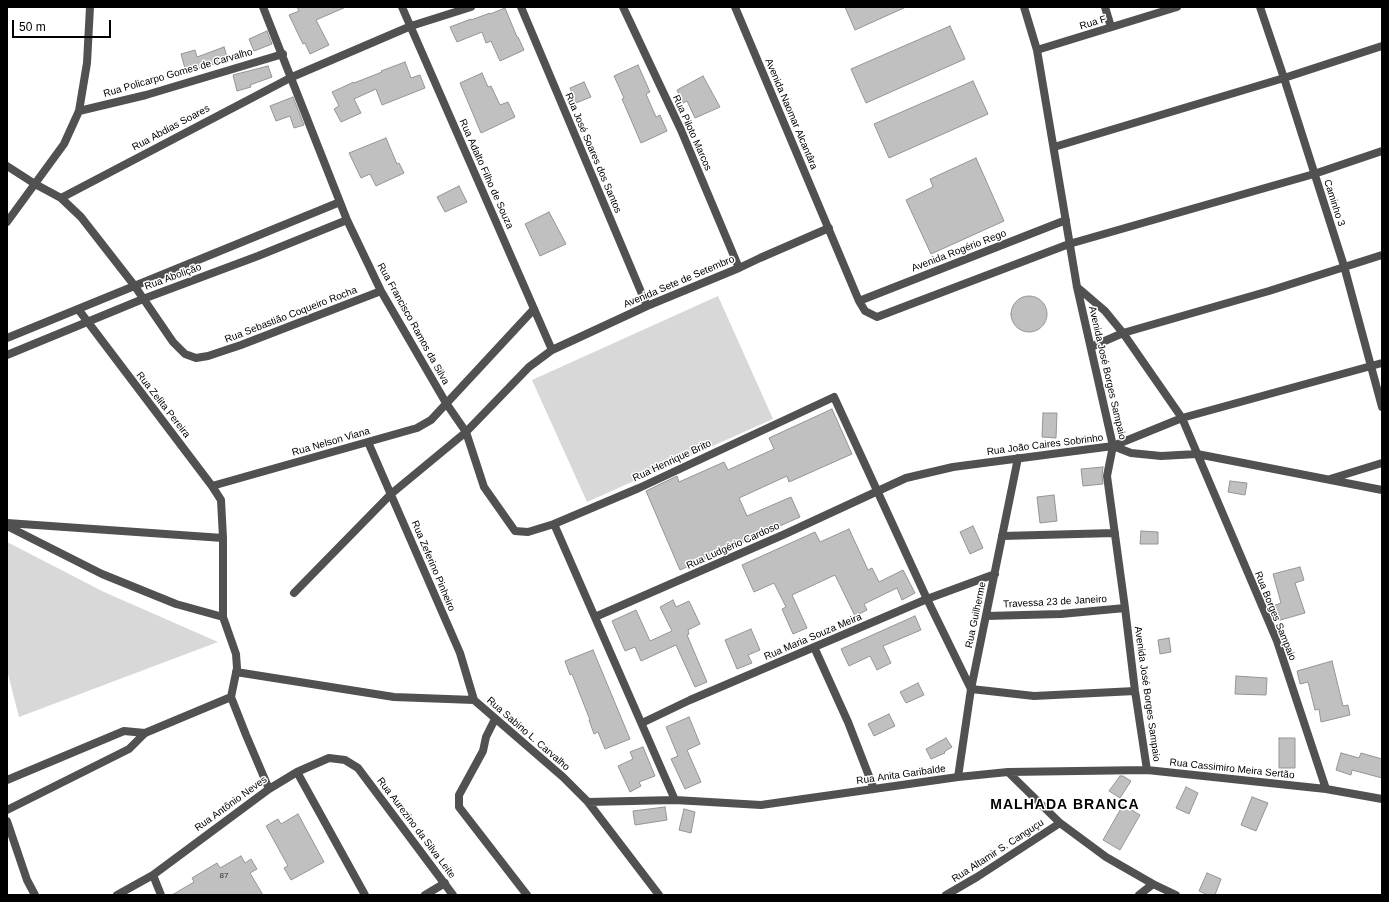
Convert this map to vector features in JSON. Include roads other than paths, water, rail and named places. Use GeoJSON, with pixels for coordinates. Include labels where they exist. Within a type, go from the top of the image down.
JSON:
{"type":"FeatureCollection","features":[{"type":"Feature","properties":{"kind":"street"},"geometry":{"type":"LineString","coordinates":[[7,222],[64,144],[79,111],[87,63],[90,7]]}},
{"type":"Feature","properties":{"kind":"street","name":"Rua Francisco Ramos da Silva"},"geometry":{"type":"LineString","coordinates":[[263,7],[283,54],[347,220],[381,291],[446,403],[466,432],[484,487],[515,531]]}},
{"type":"Feature","properties":{"kind":"street","name":"Rua Adalto Filho de Souza"},"geometry":{"type":"LineString","coordinates":[[402,7],[552,350]]}},
{"type":"Feature","properties":{"kind":"street","name":"Rua Abdias Soares"},"geometry":{"type":"LineString","coordinates":[[61,198],[292,77],[411,26],[471,7]]}},
{"type":"Feature","properties":{"kind":"street","name":"Rua José Soares dos Santos"},"geometry":{"type":"LineString","coordinates":[[521,7],[647,306]]}},
{"type":"Feature","properties":{"kind":"street","name":"Rua Piloto Marcos"},"geometry":{"type":"LineString","coordinates":[[623,7],[681,130],[739,268]]}},
{"type":"Feature","properties":{"kind":"street","name":"Avenida Naomar Alcantâra"},"geometry":{"type":"LineString","coordinates":[[735,7],[829,228]]}},
{"type":"Feature","properties":{"kind":"street","name":"Avenida José Borges Sampaio"},"geometry":{"type":"LineString","coordinates":[[1024,7],[1037,50],[1077,287],[1113,446],[1107,476],[1135,691],[1147,770]]}},
{"type":"Feature","properties":{"kind":"street"},"geometry":{"type":"LineString","coordinates":[[1105,7],[1111,27]]}},
{"type":"Feature","properties":{"kind":"street","name":"Rua F"},"geometry":{"type":"LineString","coordinates":[[1037,50],[1177,7]]}},
{"type":"Feature","properties":{"kind":"street","name":"Caminho 3"},"geometry":{"type":"LineString","coordinates":[[1260,7],[1344,266],[1382,407]]}},
{"type":"Feature","properties":{"kind":"street"},"geometry":{"type":"LineString","coordinates":[[1054,147],[1284,78],[1382,46]]}},
{"type":"Feature","properties":{"kind":"street","name":"Rua Policarpo Gomes de Carvalho"},"geometry":{"type":"LineString","coordinates":[[79,111],[146,95],[283,54]]}},
{"type":"Feature","properties":{"kind":"street"},"geometry":{"type":"LineString","coordinates":[[829,228],[859,301],[866,311],[878,317],[1069,244],[1314,174],[1382,151]]}},
{"type":"Feature","properties":{"kind":"street"},"geometry":{"type":"LineString","coordinates":[[7,166],[35,184],[61,198],[81,217],[134,285],[142,299]]}},
{"type":"Feature","properties":{"kind":"street","name":"Rua Abolição"},"geometry":{"type":"LineString","coordinates":[[7,338],[340,202]]}},
{"type":"Feature","properties":{"kind":"street","name":"Rua Abolição"},"geometry":{"type":"LineString","coordinates":[[7,355],[142,299],[258,256],[347,220]]}},
{"type":"Feature","properties":{"kind":"street","name":"Avenida Rogério Rego"},"geometry":{"type":"LineString","coordinates":[[859,301],[1066,220]]}},
{"type":"Feature","properties":{"kind":"street","name":"Avenida Sete de Setembro"},"geometry":{"type":"LineString","coordinates":[[294,593],[391,494],[466,432],[529,367],[552,350],[647,306],[739,268],[829,228]]}},
{"type":"Feature","properties":{"kind":"street"},"geometry":{"type":"LineString","coordinates":[[1091,347],[1123,333],[1270,290],[1382,255]]}},
{"type":"Feature","properties":{"kind":"street","name":"Rua Borges Sampaio"},"geometry":{"type":"LineString","coordinates":[[1077,287],[1105,311],[1123,333],[1182,418],[1277,641],[1326,789]]}},
{"type":"Feature","properties":{"kind":"street","name":"Rua Sebastião Coqueiro Rocha"},"geometry":{"type":"LineString","coordinates":[[142,299],[173,342],[185,354],[196,358],[208,356],[241,345],[381,291]]}},
{"type":"Feature","properties":{"kind":"street","name":"Rua Zelita Pereira"},"geometry":{"type":"LineString","coordinates":[[78,309],[221,500],[223,538]]}},
{"type":"Feature","properties":{"kind":"street","name":"Rua Nelson Viana"},"geometry":{"type":"LineString","coordinates":[[212,486],[417,428],[431,420],[534,309]]}},
{"type":"Feature","properties":{"kind":"street"},"geometry":{"type":"LineString","coordinates":[[1113,446],[1182,418],[1382,363]]}},
{"type":"Feature","properties":{"kind":"street","name":"Rua Henrique Brito"},"geometry":{"type":"LineString","coordinates":[[515,531],[528,532],[554,524],[646,484],[834,397],[878,491]]}},
{"type":"Feature","properties":{"kind":"street","name":"Rua Zeferino Pinheiro"},"geometry":{"type":"LineString","coordinates":[[368,442],[460,653],[474,700]]}},
{"type":"Feature","properties":{"kind":"street","name":"Rua João Caires Sobrinho"},"geometry":{"type":"LineString","coordinates":[[878,491],[906,478],[952,467],[1113,446],[1131,453],[1161,456],[1197,454],[1382,490]]}},
{"type":"Feature","properties":{"kind":"street","name":"Rua Guilherme"},"geometry":{"type":"LineString","coordinates":[[958,777],[971,689],[1018,458]]}},
{"type":"Feature","properties":{"kind":"street"},"geometry":{"type":"LineString","coordinates":[[1327,480],[1382,463]]}},
{"type":"Feature","properties":{"kind":"street"},"geometry":{"type":"LineString","coordinates":[[878,491],[927,599],[971,689],[1034,696],[1135,691]]}},
{"type":"Feature","properties":{"kind":"street","name":"Rua Ludgério Cardoso"},"geometry":{"type":"LineString","coordinates":[[595,617],[785,534],[878,491]]}},
{"type":"Feature","properties":{"kind":"street"},"geometry":{"type":"LineString","coordinates":[[554,524],[675,800]]}},
{"type":"Feature","properties":{"kind":"street"},"geometry":{"type":"LineString","coordinates":[[7,525],[223,538],[223,617],[236,654],[236,672],[232,697],[246,736],[269,789]]}},
{"type":"Feature","properties":{"kind":"street"},"geometry":{"type":"LineString","coordinates":[[7,525],[102,574],[176,604],[223,617]]}},
{"type":"Feature","properties":{"kind":"street"},"geometry":{"type":"LineString","coordinates":[[1002,536],[1115,533]]}},
{"type":"Feature","properties":{"kind":"street","name":"Rua Maria Souza Meira"},"geometry":{"type":"LineString","coordinates":[[642,723],[690,700],[927,599],[995,574]]}},
{"type":"Feature","properties":{"kind":"street","name":"Travessa 23 de Janeiro"},"geometry":{"type":"LineString","coordinates":[[986,616],[1061,614],[1125,608]]}},
{"type":"Feature","properties":{"kind":"street"},"geometry":{"type":"LineString","coordinates":[[814,647],[848,722],[874,789]]}},
{"type":"Feature","properties":{"kind":"street","name":"Rua Sabino L. Carvalho"},"geometry":{"type":"LineString","coordinates":[[236,672],[394,697],[474,700],[563,777],[588,802],[659,895]]}},
{"type":"Feature","properties":{"kind":"street"},"geometry":{"type":"LineString","coordinates":[[7,810],[128,749],[145,733],[232,697]]}},
{"type":"Feature","properties":{"kind":"street"},"geometry":{"type":"LineString","coordinates":[[495,719],[486,737],[483,751],[459,795],[460,807],[527,895]]}},
{"type":"Feature","properties":{"kind":"street"},"geometry":{"type":"LineString","coordinates":[[7,780],[124,731],[145,733]]}},
{"type":"Feature","properties":{"kind":"street","name":"Rua Antônio Neves"},"geometry":{"type":"LineString","coordinates":[[117,895],[153,875],[269,789],[297,772],[329,758],[345,760],[358,768],[363,774]]}},
{"type":"Feature","properties":{"kind":"street","name":"Rua Cassimiro Meira Sertão"},"geometry":{"type":"LineString","coordinates":[[1008,772],[1147,770],[1326,789],[1382,799]]}},
{"type":"Feature","properties":{"kind":"street"},"geometry":{"type":"LineString","coordinates":[[297,772],[365,895]]}},
{"type":"Feature","properties":{"kind":"street"},"geometry":{"type":"LineString","coordinates":[[1008,772],[1060,823],[1106,857],[1153,884],[1176,895]]}},
{"type":"Feature","properties":{"kind":"street","name":"Rua Anita Garibalde"},"geometry":{"type":"LineString","coordinates":[[588,802],[675,800],[761,805],[958,777],[1008,772]]}},
{"type":"Feature","properties":{"kind":"street","name":"Rua Aurezino da Silva Leite"},"geometry":{"type":"LineString","coordinates":[[363,774],[454,895]]}},
{"type":"Feature","properties":{"kind":"street"},"geometry":{"type":"LineString","coordinates":[[7,821],[27,880],[35,895]]}},
{"type":"Feature","properties":{"kind":"street","name":"Rua Altamir S. Canguçu"},"geometry":{"type":"LineString","coordinates":[[946,895],[977,877],[1060,823]]}},
{"type":"Feature","properties":{"kind":"street"},"geometry":{"type":"LineString","coordinates":[[153,875],[161,895]]}},
{"type":"Feature","properties":{"kind":"street"},"geometry":{"type":"LineString","coordinates":[[425,895],[445,883]]}},
{"type":"Feature","properties":{"kind":"street"},"geometry":{"type":"LineString","coordinates":[[1139,895],[1153,884]]}},
{"type":"Feature","properties":{"kind":"district","name":"MALHADA BRANCA"},"geometry":{"type":"Point","coordinates":[1065,805]}}]}
